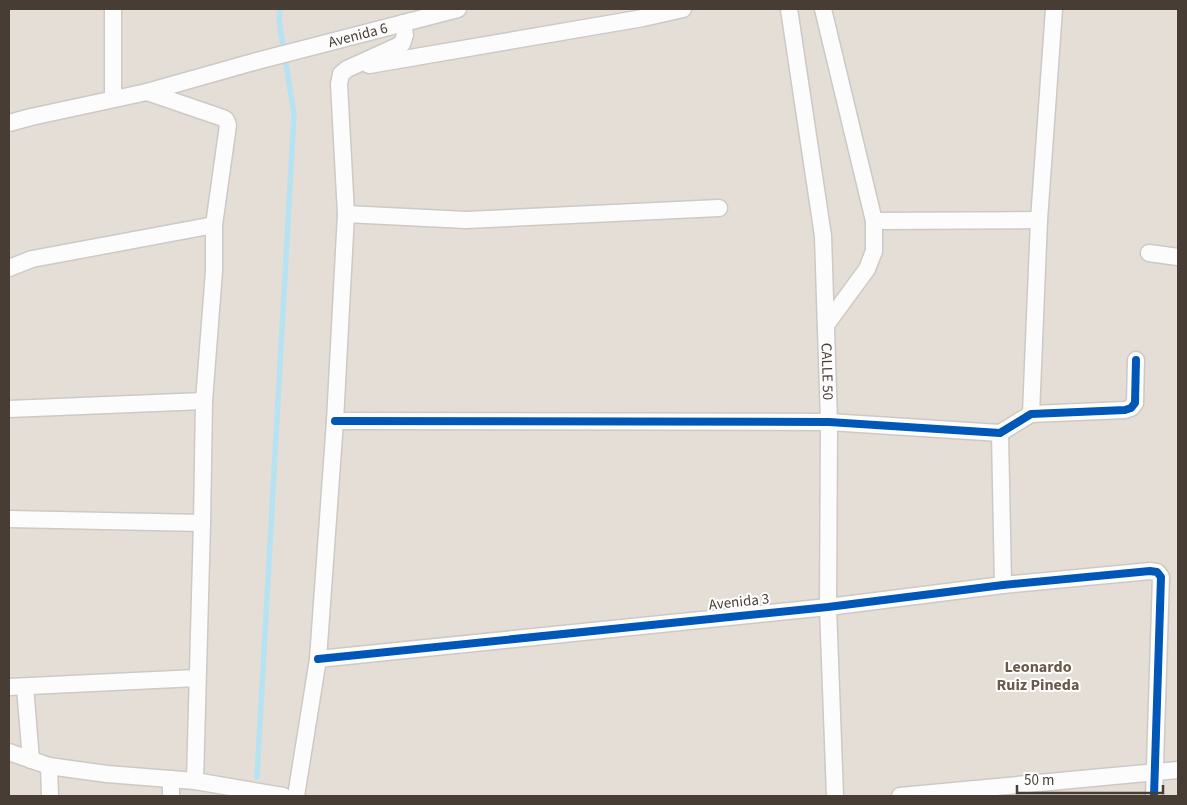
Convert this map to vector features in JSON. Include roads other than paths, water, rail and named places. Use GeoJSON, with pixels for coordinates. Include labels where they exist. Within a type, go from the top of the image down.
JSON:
{"type":"FeatureCollection","features":[{"type":"Feature","properties":{"kind":"street"},"geometry":{"type":"LineString","coordinates":[[113,9],[113,98]]}},
{"type":"Feature","properties":{"kind":"street","name":"Avenida 6"},"geometry":{"type":"LineString","coordinates":[[9,123],[113,98],[147,92],[257,61],[458,9]]}},
{"type":"Feature","properties":{"kind":"street"},"geometry":{"type":"LineString","coordinates":[[347,69],[642,13],[683,9]]}},
{"type":"Feature","properties":{"kind":"street","name":"CALLE 50"},"geometry":{"type":"LineString","coordinates":[[789,9],[823,236],[829,422],[828,607],[834,796]]}},
{"type":"Feature","properties":{"kind":"street"},"geometry":{"type":"LineString","coordinates":[[824,9],[874,221],[874,251],[866,269],[826,326]]}},
{"type":"Feature","properties":{"kind":"street"},"geometry":{"type":"LineString","coordinates":[[1031,414],[1039,220],[1054,9]]}},
{"type":"Feature","properties":{"kind":"street"},"geometry":{"type":"LineString","coordinates":[[296,796],[318,659],[335,421],[346,214],[339,84],[341,74],[347,69],[402,44],[405,35],[403,23]]}},
{"type":"Feature","properties":{"kind":"street"},"geometry":{"type":"LineString","coordinates":[[147,92],[223,118],[228,125],[214,225],[214,271],[204,401],[194,782]]}},
{"type":"Feature","properties":{"kind":"street"},"geometry":{"type":"LineString","coordinates":[[346,214],[466,220],[720,208]]}},
{"type":"Feature","properties":{"kind":"street"},"geometry":{"type":"LineString","coordinates":[[874,221],[1039,220]]}},
{"type":"Feature","properties":{"kind":"street"},"geometry":{"type":"LineString","coordinates":[[9,268],[32,259],[214,225]]}},
{"type":"Feature","properties":{"kind":"street"},"geometry":{"type":"LineString","coordinates":[[1149,253],[1178,258]]}},
{"type":"Feature","properties":{"kind":"street"},"geometry":{"type":"LineString","coordinates":[[335,421],[829,422],[1000,433],[1031,414],[1126,410],[1131,408],[1136,403],[1136,360]]}},
{"type":"Feature","properties":{"kind":"street"},"geometry":{"type":"LineString","coordinates":[[9,410],[204,401]]}},
{"type":"Feature","properties":{"kind":"street"},"geometry":{"type":"LineString","coordinates":[[1000,433],[1003,585]]}},
{"type":"Feature","properties":{"kind":"street"},"geometry":{"type":"LineString","coordinates":[[9,519],[202,522]]}},
{"type":"Feature","properties":{"kind":"street","name":"Avenida 3"},"geometry":{"type":"LineString","coordinates":[[318,659],[828,607],[1003,585],[1157,572],[1161,577],[1154,772]]}},
{"type":"Feature","properties":{"kind":"street"},"geometry":{"type":"LineString","coordinates":[[31,760],[17,687],[197,678]]}},
{"type":"Feature","properties":{"kind":"street"},"geometry":{"type":"LineString","coordinates":[[9,752],[49,766],[107,774],[171,779],[284,796]]}},
{"type":"Feature","properties":{"kind":"street"},"geometry":{"type":"LineString","coordinates":[[49,766],[50,796]]}},
{"type":"Feature","properties":{"kind":"street"},"geometry":{"type":"LineString","coordinates":[[900,796],[1178,770]]}},
{"type":"Feature","properties":{"kind":"street"},"geometry":{"type":"LineString","coordinates":[[1154,772],[1154,796]]}},
{"type":"Feature","properties":{"kind":"street"},"geometry":{"type":"LineString","coordinates":[[171,779],[171,796]]}},
{"type":"Feature","properties":{"kind":"waterway"},"geometry":{"type":"LineString","coordinates":[[257,777],[294,114],[279,20],[280,9]]}},
{"type":"Feature","properties":{"kind":"district","name":"Leonardo Ruiz Pineda"},"geometry":{"type":"Point","coordinates":[1038,676]}}]}
